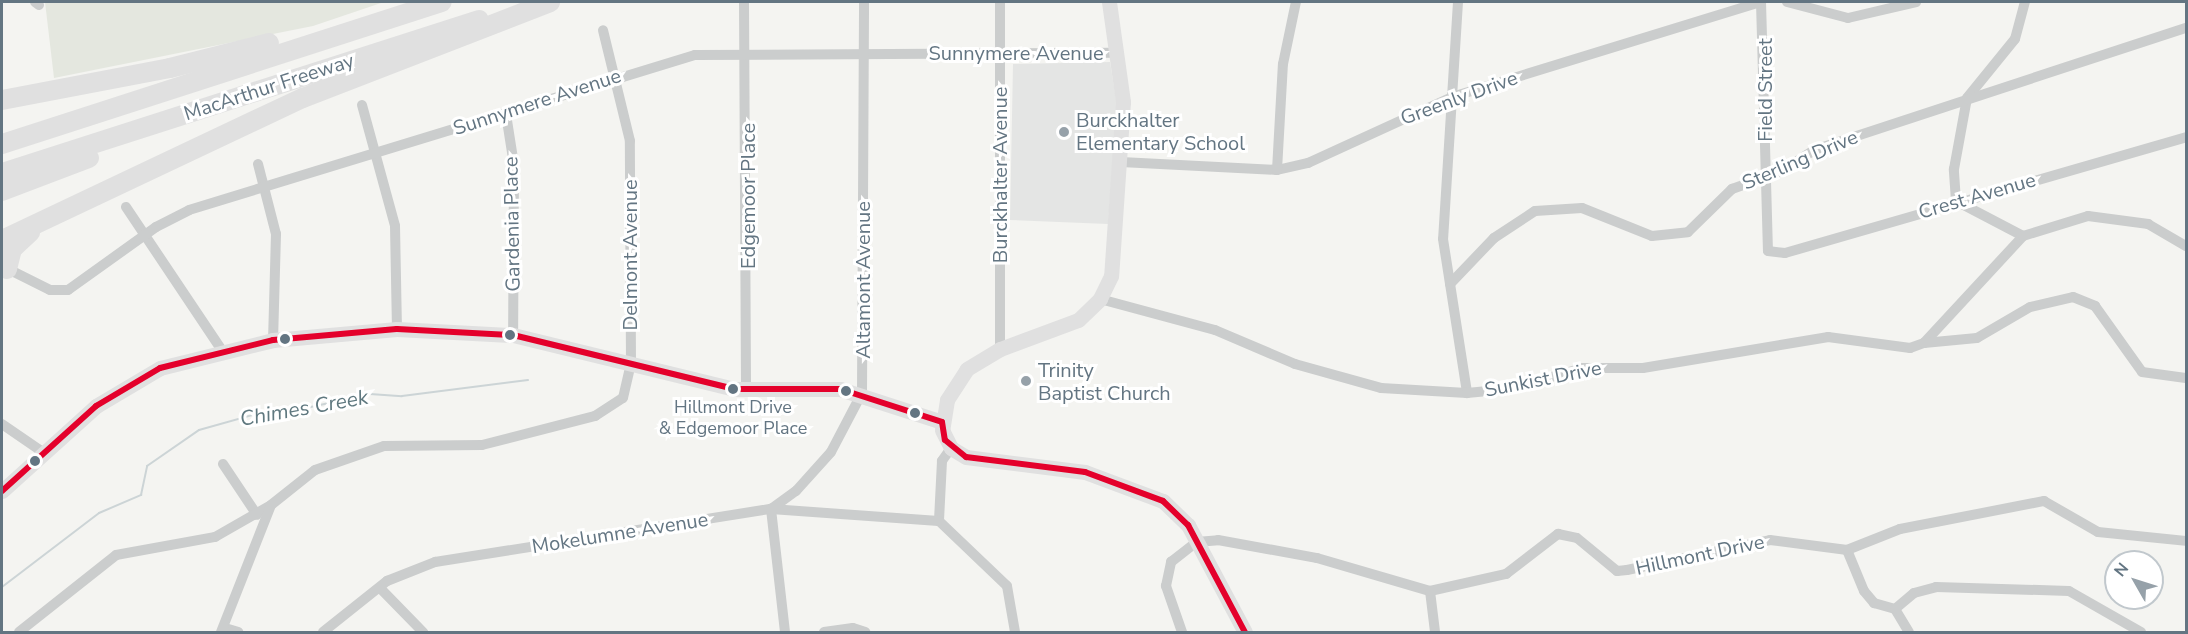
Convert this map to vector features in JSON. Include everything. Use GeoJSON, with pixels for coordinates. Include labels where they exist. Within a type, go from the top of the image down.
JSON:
{"type":"FeatureCollection","features":[{"type":"Feature","properties":{"kind":"highway","name":"MacArthur Freeway"},"geometry":{"type":"LineString","coordinates":[[2,144],[340,32],[442,2]]}},
{"type":"Feature","properties":{"kind":"highway","name":"MacArthur Freeway"},"geometry":{"type":"LineString","coordinates":[[2,173],[537,2]]}},
{"type":"Feature","properties":{"kind":"highway"},"geometry":{"type":"LineString","coordinates":[[2,240],[303,98],[550,2]]}},
{"type":"Feature","properties":{"kind":"highway"},"geometry":{"type":"LineString","coordinates":[[2,100],[171,69],[300,35],[340,32]]}},
{"type":"Feature","properties":{"kind":"highway"},"geometry":{"type":"LineString","coordinates":[[2,191],[87,159],[117,136]]}},
{"type":"Feature","properties":{"kind":"highway"},"geometry":{"type":"LineString","coordinates":[[4,267],[17,242],[54,215]]}},
{"type":"Feature","properties":{"kind":"street","name":"Edgemoor Place"},"geometry":{"type":"LineString","coordinates":[[744,2],[748,52],[746,390]]}},
{"type":"Feature","properties":{"kind":"street","name":"Altamont Avenue"},"geometry":{"type":"LineString","coordinates":[[771,509],[796,491],[831,452],[862,393],[864,2]]}},
{"type":"Feature","properties":{"kind":"street","name":"Burckhalter Avenue"},"geometry":{"type":"LineString","coordinates":[[1000,2],[1000,349]]}},
{"type":"Feature","properties":{"kind":"street"},"geometry":{"type":"LineString","coordinates":[[1109,2],[1114,53],[1123,102],[1116,257],[1100,299],[1062,329],[1000,349],[956,383],[942,422],[951,448],[966,457],[1084,472],[1141,490],[1177,512],[1197,542],[1245,633]]}},
{"type":"Feature","properties":{"kind":"street"},"geometry":{"type":"LineString","coordinates":[[1277,170],[1283,64],[1296,2]]}},
{"type":"Feature","properties":{"kind":"street"},"geometry":{"type":"LineString","coordinates":[[1458,2],[1443,239],[1467,393]]}},
{"type":"Feature","properties":{"kind":"street","name":"Greenly Drive"},"geometry":{"type":"LineString","coordinates":[[1121,162],[1277,170],[1338,151],[1452,97],[1760,2]]}},
{"type":"Feature","properties":{"kind":"street","name":"Field Street"},"geometry":{"type":"LineString","coordinates":[[1760,2],[1768,250]]}},
{"type":"Feature","properties":{"kind":"street"},"geometry":{"type":"LineString","coordinates":[[1787,2],[1848,18],[1916,2]]}},
{"type":"Feature","properties":{"kind":"street"},"geometry":{"type":"LineString","coordinates":[[2023,236],[1956,201],[1954,169],[1967,98],[2015,39],[2025,2]]}},
{"type":"Feature","properties":{"kind":"street","name":"Sterling Drive"},"geometry":{"type":"LineString","coordinates":[[1450,284],[1494,238],[1535,211],[1582,208],[1652,236],[1672,237],[1701,224],[1732,189],[1765,178],[1814,150],[1967,98],[2187,28]]}},
{"type":"Feature","properties":{"kind":"street","name":"Delmont Avenue"},"geometry":{"type":"LineString","coordinates":[[19,633],[116,555],[215,537],[257,515],[315,470],[358,452],[482,445],[610,410],[623,398],[630,363],[630,141],[603,30]]}},
{"type":"Feature","properties":{"kind":"street","name":"Sunnymere Avenue"},"geometry":{"type":"LineString","coordinates":[[4,267],[50,290],[68,290],[178,214],[506,114],[615,76],[695,55],[748,52],[1114,53]]}},
{"type":"Feature","properties":{"kind":"street"},"geometry":{"type":"LineString","coordinates":[[362,105],[394,226],[398,329]]}},
{"type":"Feature","properties":{"kind":"street","name":"Gardenia Place"},"geometry":{"type":"LineString","coordinates":[[506,114],[514,165],[513,335]]}},
{"type":"Feature","properties":{"kind":"street","name":"Crest Avenue"},"geometry":{"type":"LineString","coordinates":[[1768,250],[1785,253],[1956,201],[2187,137]]}},
{"type":"Feature","properties":{"kind":"street"},"geometry":{"type":"LineString","coordinates":[[258,164],[276,234],[273,340]]}},
{"type":"Feature","properties":{"kind":"street"},"geometry":{"type":"LineString","coordinates":[[126,207],[221,349]]}},
{"type":"Feature","properties":{"kind":"street"},"geometry":{"type":"LineString","coordinates":[[1924,344],[2023,236],[2088,216],[2118,216],[2148,224],[2187,246]]}},
{"type":"Feature","properties":{"kind":"street","name":"Sunkist Drive"},"geometry":{"type":"LineString","coordinates":[[1100,299],[1215,330],[1295,364],[1381,388],[1467,393],[1509,389],[1583,368],[1653,367],[1828,337],[1894,348],[1977,338],[2030,307],[2073,297],[2095,306],[2142,372],[2187,378]]}},
{"type":"Feature","properties":{"kind":"street"},"geometry":{"type":"LineString","coordinates":[[2,491],[122,388],[160,368],[221,349],[273,340],[398,329],[513,335],[746,390],[819,388],[862,393],[942,422]]}},
{"type":"Feature","properties":{"kind":"street"},"geometry":{"type":"LineString","coordinates":[[2,423],[44,453]]}},
{"type":"Feature","properties":{"kind":"street"},"geometry":{"type":"LineString","coordinates":[[951,448],[942,461],[939,521],[1007,586],[1015,633]]}},
{"type":"Feature","properties":{"kind":"street"},"geometry":{"type":"LineString","coordinates":[[223,464],[257,515]]}},
{"type":"Feature","properties":{"kind":"street","name":"Hillmont Drive"},"geometry":{"type":"LineString","coordinates":[[1197,542],[1279,549],[1430,591],[1506,574],[1558,534],[1577,538],[1617,571],[1770,540],[1847,550],[1900,530],[2044,501],[2098,532],[2187,541]]}},
{"type":"Feature","properties":{"kind":"street"},"geometry":{"type":"LineString","coordinates":[[238,633],[223,630],[271,505]]}},
{"type":"Feature","properties":{"kind":"street"},"geometry":{"type":"LineString","coordinates":[[771,509],[785,633]]}},
{"type":"Feature","properties":{"kind":"street","name":"Mokelumne Avenue"},"geometry":{"type":"LineString","coordinates":[[324,633],[405,571],[435,562],[771,509],[939,521]]}},
{"type":"Feature","properties":{"kind":"street"},"geometry":{"type":"LineString","coordinates":[[1182,633],[1169,601],[1167,572],[1178,554],[1197,542]]}},
{"type":"Feature","properties":{"kind":"street"},"geometry":{"type":"LineString","coordinates":[[1847,550],[1864,591],[1874,603],[1895,609],[1909,633]]}},
{"type":"Feature","properties":{"kind":"street"},"geometry":{"type":"LineString","coordinates":[[1895,609],[1914,593],[1936,587],[2069,591],[2141,633]]}},
{"type":"Feature","properties":{"kind":"street"},"geometry":{"type":"LineString","coordinates":[[380,588],[423,633]]}},
{"type":"Feature","properties":{"kind":"street"},"geometry":{"type":"LineString","coordinates":[[1430,591],[1435,633]]}},
{"type":"Feature","properties":{"kind":"street"},"geometry":{"type":"LineString","coordinates":[[824,633],[853,628],[865,633]]}},
{"type":"Feature","properties":{"kind":"shaded area"},"geometry":{"type":"Polygon","coordinates":[[[45,2],[384,2],[313,26],[54,78],[45,2]]]}},
{"type":"Feature","properties":{"kind":"shaded area","name":"Burckhalter Elementary School"},"geometry":{"type":"Polygon","coordinates":[[[1110,62],[1117,105],[1108,224],[1010,220],[1013,64],[1110,62]]]}},
{"type":"Feature","properties":{"kind":"waterway","name":"Chimes Creek"},"geometry":{"type":"LineString","coordinates":[[2,587],[99,513],[141,495],[147,466],[199,430],[274,409],[288,412],[370,394],[402,396],[528,380]]}},
{"type":"Feature","properties":{"kind":"transit line"},"geometry":{"type":"LineString","coordinates":[[2,491],[96,406],[160,368],[273,340],[397,329],[513,335],[734,389],[840,389],[942,422]]}},
{"type":"Feature","properties":{"kind":"transit line"},"geometry":{"type":"LineString","coordinates":[[942,422],[945,440],[966,457],[1085,472],[1163,501],[1188,525],[1245,632]]}},
{"type":"Feature","properties":{"kind":"place","name":"Burckhalter Elementary School"},"geometry":{"type":"Point","coordinates":[1064,132]}},
{"type":"Feature","properties":{"kind":"place","name":"Trinity Baptist Church"},"geometry":{"type":"Point","coordinates":[1026,381]}},
{"type":"Feature","properties":{"kind":"place","name":"Hillmont Drive & Edgemoor Place"},"geometry":{"type":"Point","coordinates":[733,389]}}]}
